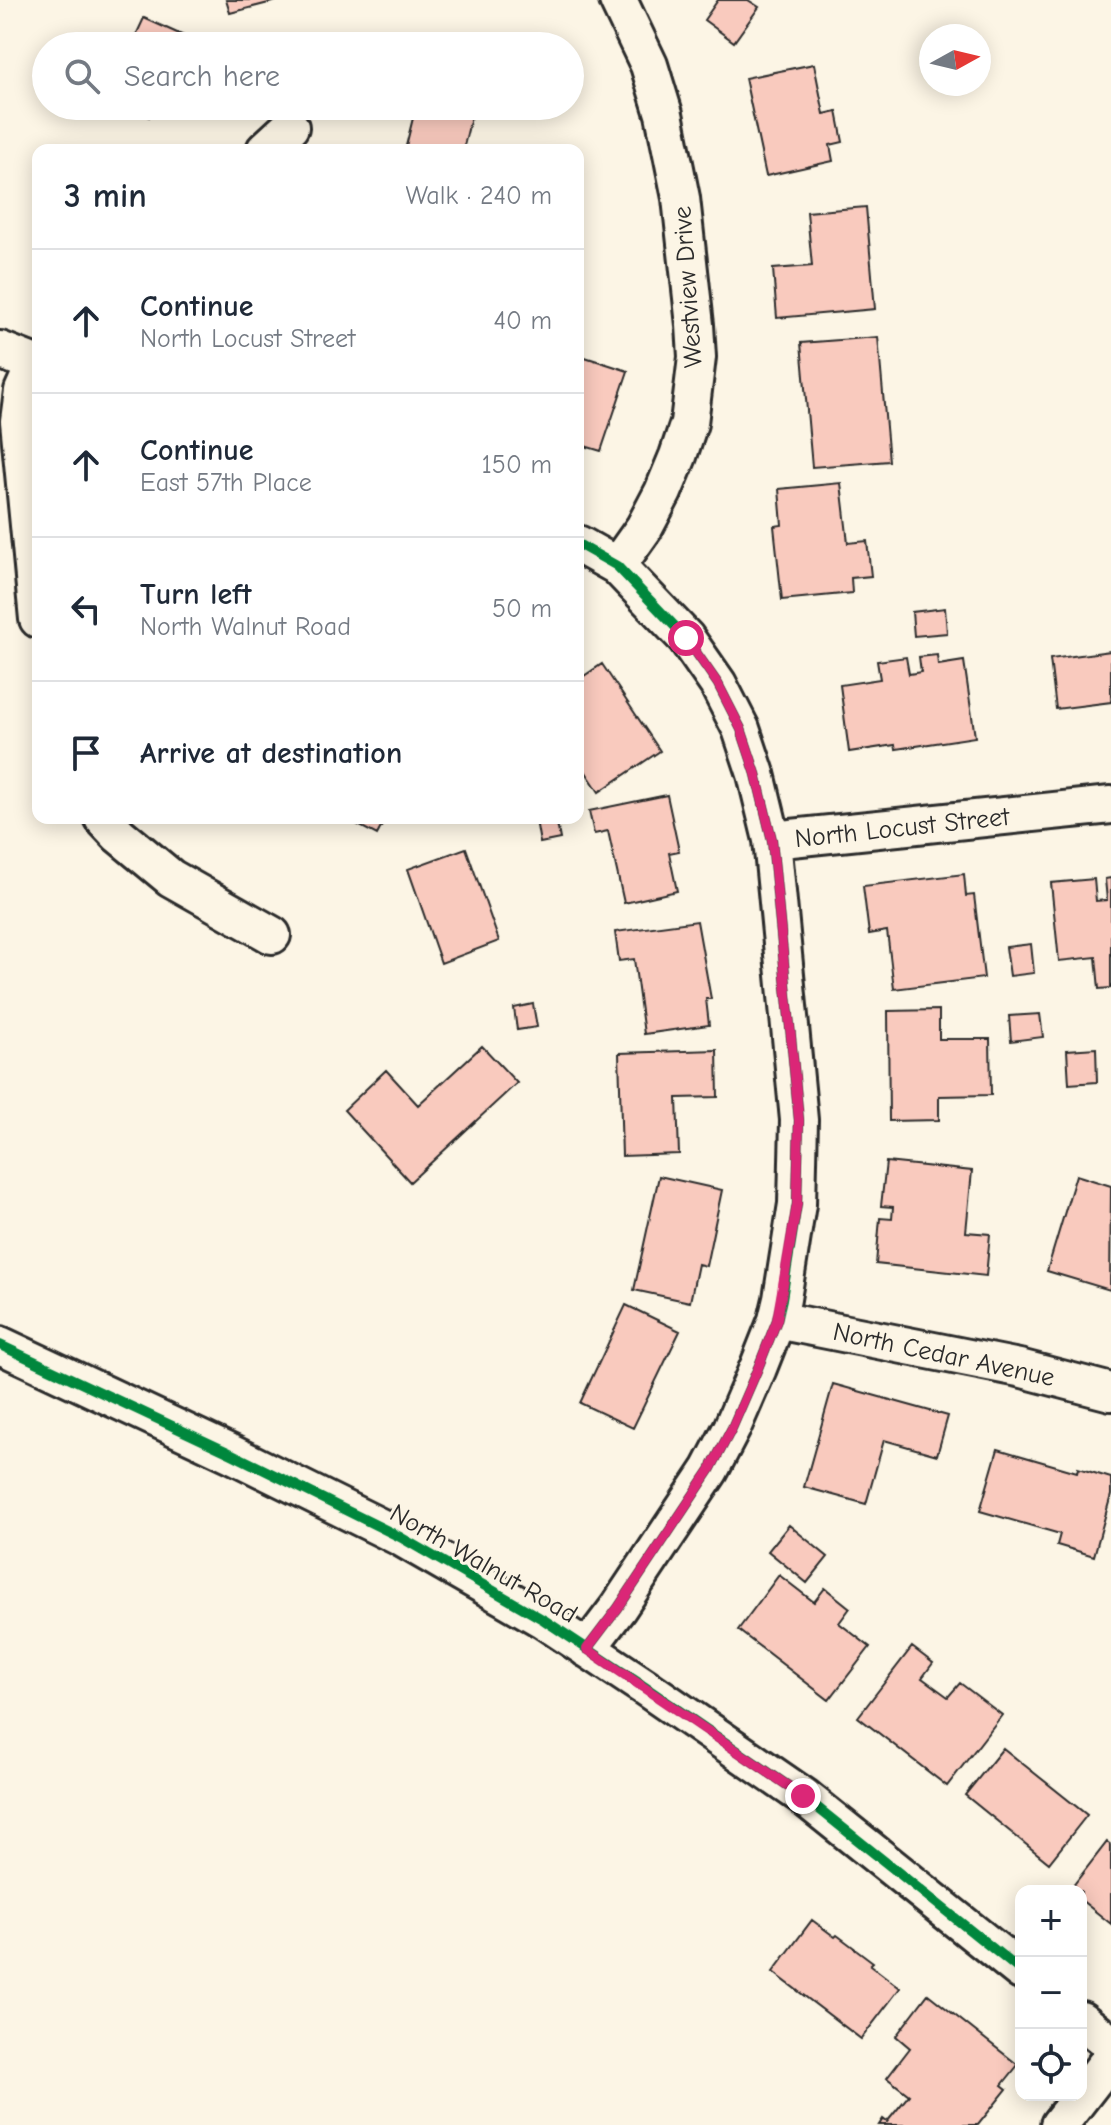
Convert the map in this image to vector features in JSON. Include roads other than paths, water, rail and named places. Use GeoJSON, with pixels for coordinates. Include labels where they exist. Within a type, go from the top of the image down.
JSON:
{"type":"FeatureCollection","features":[{"type":"Feature","properties":{"kind":"street","name":"Westview Drive"},"geometry":{"type":"LineString","coordinates":[[617,566],[644,528],[678,456],[689,423],[697,357],[681,198],[664,114],[649,65],[618,0]]}},
{"type":"Feature","properties":{"kind":"street"},"geometry":{"type":"LineString","coordinates":[[0,350],[32,362]]}},
{"type":"Feature","properties":{"kind":"street"},"geometry":{"type":"LineString","coordinates":[[32,372],[23,391],[19,421],[32,556]]}},
{"type":"Feature","properties":{"kind":"street","name":"North Locust Street"},"geometry":{"type":"LineString","coordinates":[[584,547],[617,566],[686,638],[718,684],[741,729],[753,763],[772,840],[1111,805]]}},
{"type":"Feature","properties":{"kind":"street"},"geometry":{"type":"LineString","coordinates":[[109,824],[171,878],[272,935]]}},
{"type":"Feature","properties":{"kind":"street"},"geometry":{"type":"LineString","coordinates":[[587,1649],[710,1470],[738,1416],[777,1320],[797,1204],[799,1120],[772,840]]}},
{"type":"Feature","properties":{"kind":"street","name":"North Cedar Avenue"},"geometry":{"type":"LineString","coordinates":[[777,1320],[1019,1368],[1111,1392]]}},
{"type":"Feature","properties":{"kind":"street","name":"North Walnut Road"},"geometry":{"type":"LineString","coordinates":[[0,1345],[400,1537],[544,1620],[803,1796],[1015,1966]]}},
{"type":"Feature","properties":{"kind":"street"},"geometry":{"type":"LineString","coordinates":[[1087,2025],[1111,2044]]}},
{"type":"Feature","properties":{"kind":"street"},"geometry":{"type":"LineString","coordinates":[[1059,2125],[1111,2058]]}}]}
